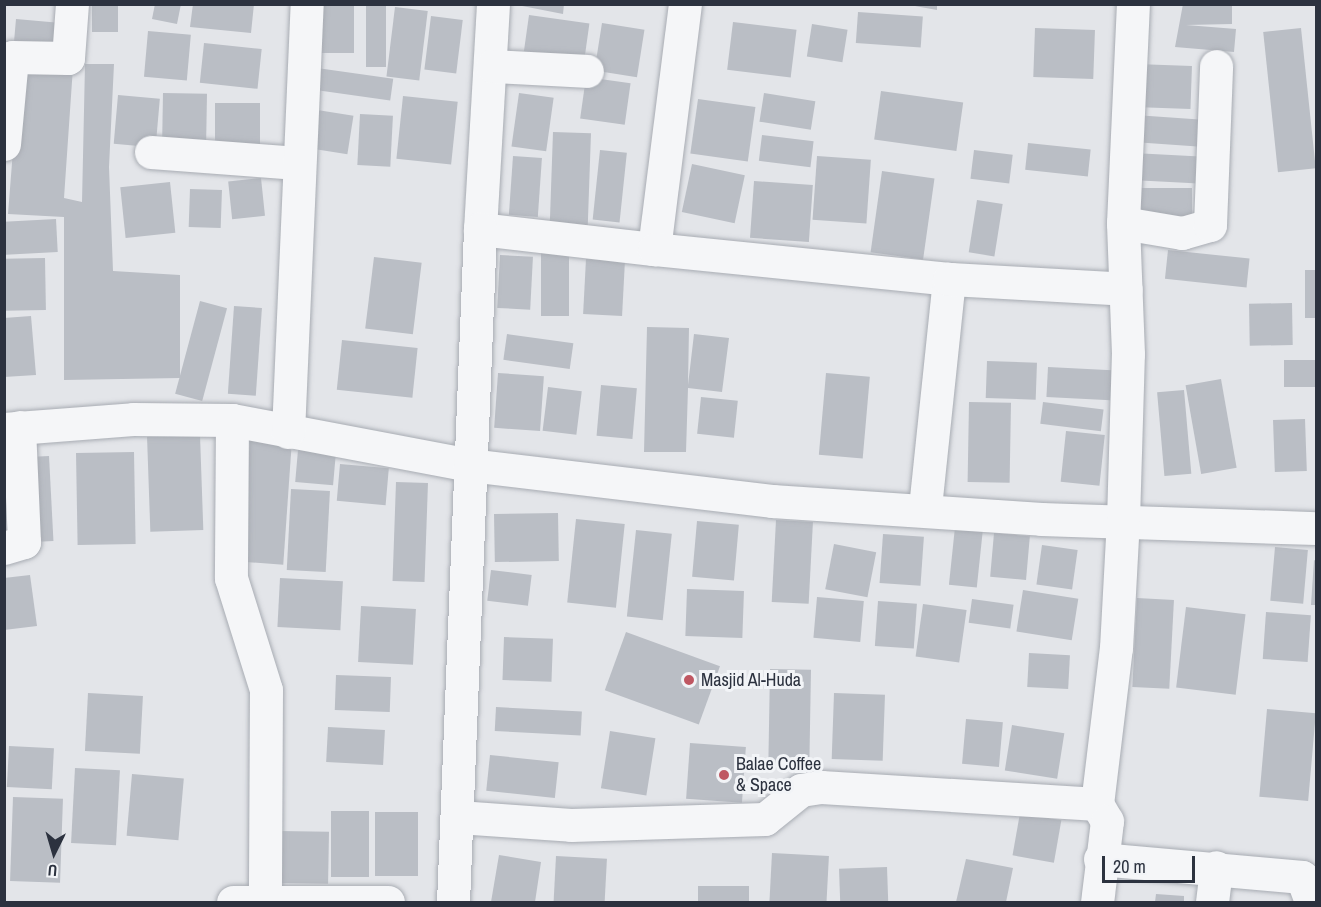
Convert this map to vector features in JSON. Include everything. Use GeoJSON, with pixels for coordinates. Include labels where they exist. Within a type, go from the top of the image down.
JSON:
{"type":"FeatureCollection","features":[{"type":"Feature","properties":{"kind":"street"},"geometry":{"type":"LineString","coordinates":[[4,144],[12,57],[68,58],[72,4]]}},
{"type":"Feature","properties":{"kind":"street"},"geometry":{"type":"LineString","coordinates":[[288,432],[298,162],[307,4]]}},
{"type":"Feature","properties":{"kind":"street"},"geometry":{"type":"LineString","coordinates":[[453,903],[480,229],[492,66],[493,4]]}},
{"type":"Feature","properties":{"kind":"street"},"geometry":{"type":"LineString","coordinates":[[654,249],[685,4]]}},
{"type":"Feature","properties":{"kind":"street"},"geometry":{"type":"LineString","coordinates":[[1097,903],[1100,859],[1107,821],[1097,804],[1116,648],[1123,520],[1126,289],[1123,223],[1133,4]]}},
{"type":"Feature","properties":{"kind":"street"},"geometry":{"type":"LineString","coordinates":[[492,66],[587,71]]}},
{"type":"Feature","properties":{"kind":"street"},"geometry":{"type":"LineString","coordinates":[[1123,223],[1182,233],[1210,225],[1216,66]]}},
{"type":"Feature","properties":{"kind":"street"},"geometry":{"type":"LineString","coordinates":[[151,152],[298,162]]}},
{"type":"Feature","properties":{"kind":"street"},"geometry":{"type":"LineString","coordinates":[[480,229],[949,279],[1126,289]]}},
{"type":"Feature","properties":{"kind":"street"},"geometry":{"type":"LineString","coordinates":[[926,509],[949,279]]}},
{"type":"Feature","properties":{"kind":"street"},"geometry":{"type":"LineString","coordinates":[[232,420],[231,578],[266,690],[265,900]]}},
{"type":"Feature","properties":{"kind":"street"},"geometry":{"type":"LineString","coordinates":[[4,548],[24,542],[11,428],[232,420],[470,465],[772,501],[1317,528]]}},
{"type":"Feature","properties":{"kind":"street"},"geometry":{"type":"LineString","coordinates":[[458,817],[571,825],[765,819],[801,790],[820,787],[1097,804]]}},
{"type":"Feature","properties":{"kind":"street"},"geometry":{"type":"LineString","coordinates":[[1100,859],[1302,876],[1311,903]]}},
{"type":"Feature","properties":{"kind":"street"},"geometry":{"type":"LineString","coordinates":[[1212,903],[1216,867]]}},
{"type":"Feature","properties":{"kind":"street"},"geometry":{"type":"LineString","coordinates":[[233,903],[265,900],[388,903]]}},
{"type":"Feature","properties":{"kind":"building"},"geometry":{"type":"Polygon","coordinates":[[[92,4],[118,4],[118,32],[92,32],[92,4]]]}},
{"type":"Feature","properties":{"kind":"building"},"geometry":{"type":"Polygon","coordinates":[[[155,4],[181,4],[177,24],[152,19],[155,4]]]}},
{"type":"Feature","properties":{"kind":"building"},"geometry":{"type":"Polygon","coordinates":[[[193,4],[254,4],[251,33],[190,27],[193,4]]]}},
{"type":"Feature","properties":{"kind":"building"},"geometry":{"type":"Polygon","coordinates":[[[317,4],[354,4],[354,53],[317,53],[317,4]]]}},
{"type":"Feature","properties":{"kind":"building"},"geometry":{"type":"Polygon","coordinates":[[[366,4],[386,4],[386,67],[366,67],[366,4]]]}},
{"type":"Feature","properties":{"kind":"building"},"geometry":{"type":"Polygon","coordinates":[[[512,4],[564,4],[563,14],[512,4]]]}},
{"type":"Feature","properties":{"kind":"building"},"geometry":{"type":"Polygon","coordinates":[[[904,4],[937,4],[937,10],[904,4]]]}},
{"type":"Feature","properties":{"kind":"building"},"geometry":{"type":"Polygon","coordinates":[[[1183,4],[1232,4],[1232,24],[1186,25],[1236,29],[1234,52],[1175,47],[1183,4]]]}},
{"type":"Feature","properties":{"kind":"building"},"geometry":{"type":"Polygon","coordinates":[[[395,7],[428,11],[419,80],[386,76],[395,7]]]}},
{"type":"Feature","properties":{"kind":"building"},"geometry":{"type":"Polygon","coordinates":[[[858,12],[923,17],[921,47],[856,43],[858,12]]]}},
{"type":"Feature","properties":{"kind":"building"},"geometry":{"type":"Polygon","coordinates":[[[529,15],[589,23],[584,60],[524,52],[529,15]]]}},
{"type":"Feature","properties":{"kind":"building"},"geometry":{"type":"Polygon","coordinates":[[[431,16],[463,20],[456,73],[424,70],[431,16]]]}},
{"type":"Feature","properties":{"kind":"building"},"geometry":{"type":"Polygon","coordinates":[[[16,19],[64,23],[61,51],[14,47],[16,19]]]}},
{"type":"Feature","properties":{"kind":"building"},"geometry":{"type":"Polygon","coordinates":[[[733,22],[797,30],[791,77],[727,70],[733,22]]]}},
{"type":"Feature","properties":{"kind":"building"},"geometry":{"type":"Polygon","coordinates":[[[602,23],[644,30],[637,77],[594,70],[602,23]]]}},
{"type":"Feature","properties":{"kind":"building"},"geometry":{"type":"Polygon","coordinates":[[[812,24],[848,30],[842,62],[807,57],[812,24]]]}},
{"type":"Feature","properties":{"kind":"building"},"geometry":{"type":"Polygon","coordinates":[[[1035,28],[1095,30],[1093,79],[1033,77],[1035,28]]]}},
{"type":"Feature","properties":{"kind":"building"},"geometry":{"type":"Polygon","coordinates":[[[1301,28],[1316,168],[1278,172],[1263,32],[1301,28]]]}},
{"type":"Feature","properties":{"kind":"building"},"geometry":{"type":"Polygon","coordinates":[[[148,31],[191,35],[187,81],[144,77],[148,31]]]}},
{"type":"Feature","properties":{"kind":"building"},"geometry":{"type":"Polygon","coordinates":[[[204,43],[262,49],[258,89],[200,83],[204,43]]]}},
{"type":"Feature","properties":{"kind":"building"},"geometry":{"type":"Polygon","coordinates":[[[20,61],[73,67],[64,198],[82,202],[85,64],[114,64],[109,167],[113,271],[180,275],[180,378],[64,380],[64,217],[8,214],[20,61]]]}},
{"type":"Feature","properties":{"kind":"building"},"geometry":{"type":"Polygon","coordinates":[[[1136,64],[1192,66],[1190,109],[1134,107],[1136,64]]]}},
{"type":"Feature","properties":{"kind":"building"},"geometry":{"type":"Polygon","coordinates":[[[317,68],[393,79],[390,101],[314,90],[317,68]]]}},
{"type":"Feature","properties":{"kind":"building"},"geometry":{"type":"Polygon","coordinates":[[[586,77],[631,83],[625,125],[580,119],[586,77]]]}},
{"type":"Feature","properties":{"kind":"building"},"geometry":{"type":"Polygon","coordinates":[[[881,91],[963,103],[956,151],[874,140],[881,91]]]}},
{"type":"Feature","properties":{"kind":"building"},"geometry":{"type":"Polygon","coordinates":[[[163,93],[207,94],[206,147],[162,146],[163,93]]]}},
{"type":"Feature","properties":{"kind":"building"},"geometry":{"type":"Polygon","coordinates":[[[519,93],[554,98],[546,151],[511,146],[519,93]]]}},
{"type":"Feature","properties":{"kind":"building"},"geometry":{"type":"Polygon","coordinates":[[[764,93],[815,101],[811,130],[759,122],[764,93]]]}},
{"type":"Feature","properties":{"kind":"building"},"geometry":{"type":"Polygon","coordinates":[[[118,95],[160,99],[156,147],[114,144],[118,95]]]}},
{"type":"Feature","properties":{"kind":"building"},"geometry":{"type":"Polygon","coordinates":[[[403,96],[458,102],[451,164],[396,159],[403,96]]]}},
{"type":"Feature","properties":{"kind":"building"},"geometry":{"type":"Polygon","coordinates":[[[698,99],[755,107],[748,162],[690,153],[698,99]]]}},
{"type":"Feature","properties":{"kind":"building"},"geometry":{"type":"Polygon","coordinates":[[[215,103],[260,103],[260,148],[215,148],[215,103]]]}},
{"type":"Feature","properties":{"kind":"building"},"geometry":{"type":"Polygon","coordinates":[[[311,109],[353,116],[347,154],[305,148],[311,109]]]}},
{"type":"Feature","properties":{"kind":"building"},"geometry":{"type":"Polygon","coordinates":[[[360,114],[393,116],[390,167],[357,165],[360,114]]]}},
{"type":"Feature","properties":{"kind":"building"},"geometry":{"type":"Polygon","coordinates":[[[1135,115],[1203,120],[1201,147],[1133,142],[1135,115]]]}},
{"type":"Feature","properties":{"kind":"building"},"geometry":{"type":"Polygon","coordinates":[[[553,132],[591,133],[588,225],[550,224],[553,132]]]}},
{"type":"Feature","properties":{"kind":"building"},"geometry":{"type":"Polygon","coordinates":[[[762,135],[814,141],[810,167],[759,161],[762,135]]]}},
{"type":"Feature","properties":{"kind":"building"},"geometry":{"type":"Polygon","coordinates":[[[1028,143],[1091,150],[1088,176],[1025,170],[1028,143]]]}},
{"type":"Feature","properties":{"kind":"building"},"geometry":{"type":"Polygon","coordinates":[[[600,150],[627,153],[620,222],[593,220],[600,150]]]}},
{"type":"Feature","properties":{"kind":"building"},"geometry":{"type":"Polygon","coordinates":[[[974,150],[1013,155],[1009,184],[970,179],[974,150]]]}},
{"type":"Feature","properties":{"kind":"building"},"geometry":{"type":"Polygon","coordinates":[[[1133,153],[1200,157],[1198,183],[1132,180],[1133,153]]]}},
{"type":"Feature","properties":{"kind":"building"},"geometry":{"type":"Polygon","coordinates":[[[513,156],[542,158],[538,217],[509,215],[513,156]]]}},
{"type":"Feature","properties":{"kind":"building"},"geometry":{"type":"Polygon","coordinates":[[[817,156],[871,160],[866,224],[813,220],[817,156]]]}},
{"type":"Feature","properties":{"kind":"building"},"geometry":{"type":"Polygon","coordinates":[[[692,164],[745,175],[735,223],[682,212],[692,164]]]}},
{"type":"Feature","properties":{"kind":"building"},"geometry":{"type":"Polygon","coordinates":[[[882,171],[934,178],[923,260],[871,252],[882,171]]]}},
{"type":"Feature","properties":{"kind":"building"},"geometry":{"type":"Polygon","coordinates":[[[261,178],[265,216],[232,219],[228,181],[261,178]]]}},
{"type":"Feature","properties":{"kind":"building"},"geometry":{"type":"Polygon","coordinates":[[[754,181],[813,185],[809,242],[750,238],[754,181]]]}},
{"type":"Feature","properties":{"kind":"building"},"geometry":{"type":"Polygon","coordinates":[[[170,182],[175,233],[126,238],[120,187],[170,182]]]}},
{"type":"Feature","properties":{"kind":"building"},"geometry":{"type":"Polygon","coordinates":[[[1136,188],[1192,188],[1192,216],[1136,216],[1136,188]]]}},
{"type":"Feature","properties":{"kind":"building"},"geometry":{"type":"Polygon","coordinates":[[[190,189],[222,190],[221,228],[189,227],[190,189]]]}},
{"type":"Feature","properties":{"kind":"building"},"geometry":{"type":"Polygon","coordinates":[[[977,200],[1003,204],[994,256],[969,252],[977,200]]]}},
{"type":"Feature","properties":{"kind":"building"},"geometry":{"type":"Polygon","coordinates":[[[56,219],[58,252],[6,255],[4,222],[56,219]]]}},
{"type":"Feature","properties":{"kind":"building"},"geometry":{"type":"Polygon","coordinates":[[[1168,250],[1250,259],[1247,287],[1165,279],[1168,250]]]}},
{"type":"Feature","properties":{"kind":"building"},"geometry":{"type":"Polygon","coordinates":[[[541,253],[569,253],[569,316],[541,316],[541,253]]]}},
{"type":"Feature","properties":{"kind":"building"},"geometry":{"type":"Polygon","coordinates":[[[500,255],[533,257],[530,310],[497,308],[500,255]]]}},
{"type":"Feature","properties":{"kind":"building"},"geometry":{"type":"Polygon","coordinates":[[[374,257],[422,263],[413,334],[365,328],[374,257]]]}},
{"type":"Feature","properties":{"kind":"building"},"geometry":{"type":"Polygon","coordinates":[[[45,258],[46,310],[5,311],[4,259],[45,258]]]}},
{"type":"Feature","properties":{"kind":"building"},"geometry":{"type":"Polygon","coordinates":[[[586,259],[625,261],[622,316],[583,314],[586,259]]]}},
{"type":"Feature","properties":{"kind":"building"},"geometry":{"type":"Polygon","coordinates":[[[1305,270],[1316,270],[1316,318],[1305,318],[1305,270]]]}},
{"type":"Feature","properties":{"kind":"building"},"geometry":{"type":"Polygon","coordinates":[[[200,301],[227,308],[202,401],[175,394],[200,301]]]}},
{"type":"Feature","properties":{"kind":"building"},"geometry":{"type":"Polygon","coordinates":[[[1292,303],[1293,345],[1250,346],[1249,304],[1292,303]]]}},
{"type":"Feature","properties":{"kind":"building"},"geometry":{"type":"Polygon","coordinates":[[[234,306],[262,308],[256,396],[228,394],[234,306]]]}},
{"type":"Feature","properties":{"kind":"building"},"geometry":{"type":"Polygon","coordinates":[[[31,316],[36,375],[4,377],[4,318],[31,316]]]}},
{"type":"Feature","properties":{"kind":"building"},"geometry":{"type":"Polygon","coordinates":[[[647,327],[689,328],[688,385],[694,334],[729,338],[722,392],[688,388],[686,452],[644,452],[647,327]]]}},
{"type":"Feature","properties":{"kind":"building"},"geometry":{"type":"Polygon","coordinates":[[[507,334],[573,343],[570,369],[503,360],[507,334]]]}},
{"type":"Feature","properties":{"kind":"building"},"geometry":{"type":"Polygon","coordinates":[[[342,340],[418,348],[412,398],[337,390],[342,340]]]}},
{"type":"Feature","properties":{"kind":"building"},"geometry":{"type":"Polygon","coordinates":[[[1284,360],[1316,360],[1316,387],[1284,387],[1284,360]]]}},
{"type":"Feature","properties":{"kind":"building"},"geometry":{"type":"Polygon","coordinates":[[[987,361],[1037,363],[1036,400],[986,398],[987,361]]]}},
{"type":"Feature","properties":{"kind":"building"},"geometry":{"type":"Polygon","coordinates":[[[1048,367],[1112,370],[1110,400],[1046,397],[1048,367]]]}},
{"type":"Feature","properties":{"kind":"building"},"geometry":{"type":"Polygon","coordinates":[[[498,373],[544,376],[540,431],[494,428],[498,373]]]}},
{"type":"Feature","properties":{"kind":"building"},"geometry":{"type":"Polygon","coordinates":[[[826,373],[870,377],[863,459],[819,455],[826,373]]]}},
{"type":"Feature","properties":{"kind":"building"},"geometry":{"type":"Polygon","coordinates":[[[1221,379],[1237,468],[1201,474],[1186,385],[1221,379]]]}},
{"type":"Feature","properties":{"kind":"building"},"geometry":{"type":"Polygon","coordinates":[[[601,385],[637,388],[632,439],[597,436],[601,385]]]}},
{"type":"Feature","properties":{"kind":"building"},"geometry":{"type":"Polygon","coordinates":[[[548,387],[582,391],[576,435],[543,431],[548,387]]]}},
{"type":"Feature","properties":{"kind":"building"},"geometry":{"type":"Polygon","coordinates":[[[1184,390],[1191,474],[1164,476],[1157,392],[1184,390]]]}},
{"type":"Feature","properties":{"kind":"building"},"geometry":{"type":"Polygon","coordinates":[[[701,397],[738,401],[734,438],[697,434],[701,397]]]}},
{"type":"Feature","properties":{"kind":"building"},"geometry":{"type":"Polygon","coordinates":[[[969,402],[1011,403],[1010,483],[968,482],[969,402]]]}},
{"type":"Feature","properties":{"kind":"building"},"geometry":{"type":"Polygon","coordinates":[[[1043,402],[1104,409],[1101,431],[1040,424],[1043,402]]]}},
{"type":"Feature","properties":{"kind":"building"},"geometry":{"type":"Polygon","coordinates":[[[1305,419],[1307,471],[1275,472],[1273,420],[1305,419]]]}},
{"type":"Feature","properties":{"kind":"building"},"geometry":{"type":"Polygon","coordinates":[[[1066,431],[1105,435],[1099,486],[1061,482],[1066,431]]]}},
{"type":"Feature","properties":{"kind":"building"},"geometry":{"type":"Polygon","coordinates":[[[200,435],[203,530],[150,532],[147,437],[200,435]]]}},
{"type":"Feature","properties":{"kind":"building"},"geometry":{"type":"Polygon","coordinates":[[[250,438],[292,441],[283,565],[241,562],[250,438]]]}},
{"type":"Feature","properties":{"kind":"building"},"geometry":{"type":"Polygon","coordinates":[[[298,450],[336,453],[333,485],[295,482],[298,450]]]}},
{"type":"Feature","properties":{"kind":"building"},"geometry":{"type":"Polygon","coordinates":[[[134,452],[136,544],[78,545],[76,453],[134,452]]]}},
{"type":"Feature","properties":{"kind":"building"},"geometry":{"type":"Polygon","coordinates":[[[49,456],[53,541],[33,542],[29,457],[49,456]]]}},
{"type":"Feature","properties":{"kind":"building"},"geometry":{"type":"Polygon","coordinates":[[[340,464],[389,468],[386,505],[337,501],[340,464]]]}},
{"type":"Feature","properties":{"kind":"building"},"geometry":{"type":"Polygon","coordinates":[[[396,482],[428,483],[425,582],[393,581],[396,482]]]}},
{"type":"Feature","properties":{"kind":"building"},"geometry":{"type":"Polygon","coordinates":[[[291,489],[330,491],[326,572],[287,570],[291,489]]]}},
{"type":"Feature","properties":{"kind":"building"},"geometry":{"type":"Polygon","coordinates":[[[558,513],[559,561],[495,562],[494,514],[558,513]]]}},
{"type":"Feature","properties":{"kind":"building"},"geometry":{"type":"Polygon","coordinates":[[[576,519],[625,524],[616,608],[567,603],[576,519]]]}},
{"type":"Feature","properties":{"kind":"building"},"geometry":{"type":"Polygon","coordinates":[[[776,520],[813,522],[809,604],[772,602],[776,520]]]}},
{"type":"Feature","properties":{"kind":"building"},"geometry":{"type":"Polygon","coordinates":[[[697,521],[739,525],[734,580],[692,577],[697,521]]]}},
{"type":"Feature","properties":{"kind":"building"},"geometry":{"type":"Polygon","coordinates":[[[955,527],[983,530],[977,588],[949,585],[955,527]]]}},
{"type":"Feature","properties":{"kind":"building"},"geometry":{"type":"Polygon","coordinates":[[[636,530],[672,534],[663,620],[627,617],[636,530]]]}},
{"type":"Feature","properties":{"kind":"building"},"geometry":{"type":"Polygon","coordinates":[[[994,533],[1030,536],[1026,580],[990,577],[994,533]]]}},
{"type":"Feature","properties":{"kind":"building"},"geometry":{"type":"Polygon","coordinates":[[[883,534],[924,537],[920,586],[880,583],[883,534]]]}},
{"type":"Feature","properties":{"kind":"building"},"geometry":{"type":"Polygon","coordinates":[[[834,544],[876,552],[867,597],[825,589],[834,544]]]}},
{"type":"Feature","properties":{"kind":"building"},"geometry":{"type":"Polygon","coordinates":[[[1042,545],[1078,550],[1072,590],[1036,585],[1042,545]]]}},
{"type":"Feature","properties":{"kind":"building"},"geometry":{"type":"Polygon","coordinates":[[[1275,547],[1308,550],[1303,604],[1270,601],[1275,547]]]}},
{"type":"Feature","properties":{"kind":"building"},"geometry":{"type":"Polygon","coordinates":[[[1314,560],[1316,561],[1316,605],[1311,605],[1314,560]]]}},
{"type":"Feature","properties":{"kind":"building"},"geometry":{"type":"Polygon","coordinates":[[[491,570],[532,575],[528,606],[487,601],[491,570]]]}},
{"type":"Feature","properties":{"kind":"building"},"geometry":{"type":"Polygon","coordinates":[[[30,575],[37,626],[4,630],[4,578],[30,575]]]}},
{"type":"Feature","properties":{"kind":"building"},"geometry":{"type":"Polygon","coordinates":[[[280,578],[343,581],[340,630],[277,627],[280,578]]]}},
{"type":"Feature","properties":{"kind":"building"},"geometry":{"type":"Polygon","coordinates":[[[687,589],[744,591],[742,638],[685,636],[687,589]]]}},
{"type":"Feature","properties":{"kind":"building"},"geometry":{"type":"Polygon","coordinates":[[[1023,590],[1078,599],[1072,640],[1016,631],[1023,590]]]}},
{"type":"Feature","properties":{"kind":"building"},"geometry":{"type":"Polygon","coordinates":[[[817,597],[864,601],[860,642],[813,638],[817,597]]]}},
{"type":"Feature","properties":{"kind":"building"},"geometry":{"type":"Polygon","coordinates":[[[1137,598],[1174,600],[1169,689],[1132,687],[1137,598]]]}},
{"type":"Feature","properties":{"kind":"building"},"geometry":{"type":"Polygon","coordinates":[[[972,599],[1014,605],[1010,629],[969,623],[972,599]]]}},
{"type":"Feature","properties":{"kind":"building"},"geometry":{"type":"Polygon","coordinates":[[[878,601],[917,604],[914,649],[875,646],[878,601]]]}},
{"type":"Feature","properties":{"kind":"building"},"geometry":{"type":"Polygon","coordinates":[[[923,604],[967,610],[959,663],[916,656],[923,604]]]}},
{"type":"Feature","properties":{"kind":"building"},"geometry":{"type":"Polygon","coordinates":[[[361,606],[416,609],[413,665],[358,662],[361,606]]]}},
{"type":"Feature","properties":{"kind":"building"},"geometry":{"type":"Polygon","coordinates":[[[1186,607],[1246,614],[1236,695],[1176,687],[1186,607]]]}},
{"type":"Feature","properties":{"kind":"building"},"geometry":{"type":"Polygon","coordinates":[[[1266,612],[1311,615],[1308,662],[1263,659],[1266,612]]]}},
{"type":"Feature","properties":{"kind":"building"},"geometry":{"type":"Polygon","coordinates":[[[626,632],[720,666],[699,724],[605,690],[626,632]]]}},
{"type":"Feature","properties":{"kind":"building"},"geometry":{"type":"Polygon","coordinates":[[[504,637],[553,639],[551,682],[502,680],[504,637]]]}},
{"type":"Feature","properties":{"kind":"building"},"geometry":{"type":"Polygon","coordinates":[[[1029,653],[1070,655],[1068,689],[1027,687],[1029,653]]]}},
{"type":"Feature","properties":{"kind":"building"},"geometry":{"type":"Polygon","coordinates":[[[770,669],[811,670],[809,769],[768,768],[770,669]]]}},
{"type":"Feature","properties":{"kind":"building"},"geometry":{"type":"Polygon","coordinates":[[[336,675],[391,677],[390,712],[335,710],[336,675]]]}},
{"type":"Feature","properties":{"kind":"building"},"geometry":{"type":"Polygon","coordinates":[[[88,693],[143,696],[140,754],[85,751],[88,693]]]}},
{"type":"Feature","properties":{"kind":"building"},"geometry":{"type":"Polygon","coordinates":[[[834,693],[885,695],[883,761],[832,759],[834,693]]]}},
{"type":"Feature","properties":{"kind":"building"},"geometry":{"type":"Polygon","coordinates":[[[496,707],[582,712],[581,735],[495,731],[496,707]]]}},
{"type":"Feature","properties":{"kind":"building"},"geometry":{"type":"Polygon","coordinates":[[[1267,709],[1316,713],[1308,801],[1259,797],[1267,709]]]}},
{"type":"Feature","properties":{"kind":"building"},"geometry":{"type":"Polygon","coordinates":[[[966,719],[1003,722],[999,767],[962,764],[966,719]]]}},
{"type":"Feature","properties":{"kind":"building"},"geometry":{"type":"Polygon","coordinates":[[[1012,725],[1064,733],[1057,779],[1005,770],[1012,725]]]}},
{"type":"Feature","properties":{"kind":"building"},"geometry":{"type":"Polygon","coordinates":[[[328,727],[385,730],[383,765],[326,762],[328,727]]]}},
{"type":"Feature","properties":{"kind":"building"},"geometry":{"type":"Polygon","coordinates":[[[610,731],[655,738],[646,795],[601,788],[610,731]]]}},
{"type":"Feature","properties":{"kind":"building"},"geometry":{"type":"Polygon","coordinates":[[[690,743],[746,747],[742,803],[686,799],[690,743]]]}},
{"type":"Feature","properties":{"kind":"building"},"geometry":{"type":"Polygon","coordinates":[[[9,746],[54,748],[52,789],[7,787],[9,746]]]}},
{"type":"Feature","properties":{"kind":"building"},"geometry":{"type":"Polygon","coordinates":[[[490,755],[559,762],[555,798],[486,791],[490,755]]]}},
{"type":"Feature","properties":{"kind":"building"},"geometry":{"type":"Polygon","coordinates":[[[75,768],[120,770],[116,845],[71,843],[75,768]]]}},
{"type":"Feature","properties":{"kind":"building"},"geometry":{"type":"Polygon","coordinates":[[[132,774],[184,779],[178,840],[127,836],[132,774]]]}},
{"type":"Feature","properties":{"kind":"building"},"geometry":{"type":"Polygon","coordinates":[[[13,797],[63,799],[60,883],[10,881],[13,797]]]}},
{"type":"Feature","properties":{"kind":"building"},"geometry":{"type":"Polygon","coordinates":[[[331,811],[369,811],[369,877],[331,877],[331,811]]]}},
{"type":"Feature","properties":{"kind":"building"},"geometry":{"type":"Polygon","coordinates":[[[375,812],[418,812],[418,876],[375,876],[375,812]]]}},
{"type":"Feature","properties":{"kind":"building"},"geometry":{"type":"Polygon","coordinates":[[[1020,813],[1061,820],[1054,863],[1013,855],[1020,813]]]}},
{"type":"Feature","properties":{"kind":"building"},"geometry":{"type":"Polygon","coordinates":[[[279,831],[329,832],[328,884],[278,883],[279,831]]]}},
{"type":"Feature","properties":{"kind":"building"},"geometry":{"type":"Polygon","coordinates":[[[772,853],[829,856],[827,902],[769,902],[772,853]]]}},
{"type":"Feature","properties":{"kind":"building"},"geometry":{"type":"Polygon","coordinates":[[[499,855],[541,862],[535,902],[491,902],[499,855]]]}},
{"type":"Feature","properties":{"kind":"building"},"geometry":{"type":"Polygon","coordinates":[[[556,856],[607,859],[605,902],[554,902],[556,856]]]}},
{"type":"Feature","properties":{"kind":"building"},"geometry":{"type":"Polygon","coordinates":[[[966,859],[1013,868],[1006,902],[956,902],[966,859]]]}},
{"type":"Feature","properties":{"kind":"building"},"geometry":{"type":"Polygon","coordinates":[[[887,867],[888,902],[840,902],[839,869],[887,867]]]}},
{"type":"Feature","properties":{"kind":"building"},"geometry":{"type":"Polygon","coordinates":[[[698,886],[749,886],[749,902],[698,902],[698,886]]]}},
{"type":"Feature","properties":{"kind":"building"},"geometry":{"type":"Polygon","coordinates":[[[1156,894],[1184,896],[1184,902],[1155,902],[1156,894]]]}},
{"type":"Feature","properties":{"kind":"place","name":"Masjid Al-Huda"},"geometry":{"type":"Point","coordinates":[689,680]}},
{"type":"Feature","properties":{"kind":"place","name":"Balae Coffee & Space"},"geometry":{"type":"Point","coordinates":[724,775]}}]}
